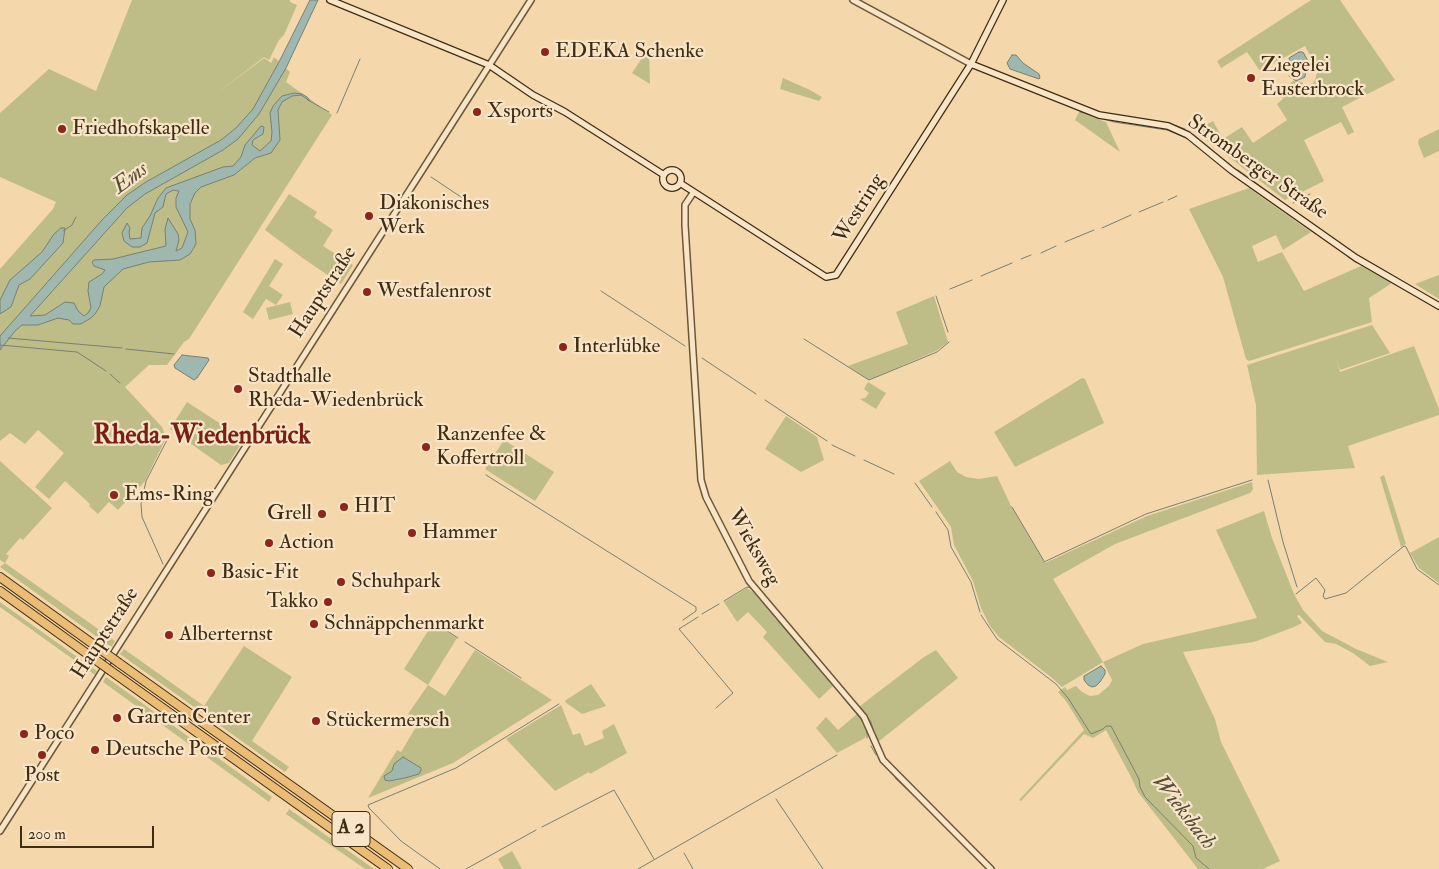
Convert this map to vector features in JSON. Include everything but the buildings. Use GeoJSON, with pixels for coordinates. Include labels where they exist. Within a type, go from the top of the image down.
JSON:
{"type":"FeatureCollection","features":[{"type":"Feature","properties":{"kind":"highway","name":"A 2"},"geometry":{"type":"LineString","coordinates":[[0,577],[295,790],[408,869]]}},
{"type":"Feature","properties":{"kind":"highway","name":"A 2"},"geometry":{"type":"LineString","coordinates":[[0,591],[388,869]]}},
{"type":"Feature","properties":{"kind":"main road"},"geometry":{"type":"LineString","coordinates":[[330,0],[489,65],[537,98],[565,112],[664,175]]}},
{"type":"Feature","properties":{"kind":"main road","name":"Westring"},"geometry":{"type":"LineString","coordinates":[[680,183],[826,277],[836,275],[971,64],[1003,0]]}},
{"type":"Feature","properties":{"kind":"main road","name":"Stromberger Straße"},"geometry":{"type":"LineString","coordinates":[[971,64],[1099,115],[1168,126],[1188,135],[1232,170],[1356,258],[1439,306]]}},
{"type":"Feature","properties":{"kind":"main road"},"geometry":{"type":"LineString","coordinates":[[670,171],[676,172],[680,177],[680,183],[675,188],[668,187],[664,182],[664,175],[670,171]]}},
{"type":"Feature","properties":{"kind":"street","name":"Hauptstraße"},"geometry":{"type":"LineString","coordinates":[[0,831],[531,0]]}},
{"type":"Feature","properties":{"kind":"street","name":"Stromberger Straße"},"geometry":{"type":"LineString","coordinates":[[853,0],[971,64]]}},
{"type":"Feature","properties":{"kind":"street","name":"Wieksweg"},"geometry":{"type":"LineString","coordinates":[[693,192],[685,205],[685,217],[701,480],[706,498],[749,581],[864,717],[883,760],[990,869]]}},
{"type":"Feature","properties":{"kind":"shaded area"},"geometry":{"type":"Polygon","coordinates":[[[132,0],[290,0],[290,2],[297,5],[284,35],[279,40],[269,60],[264,57],[216,94],[264,58],[271,63],[274,57],[290,72],[286,82],[332,115],[189,339],[184,342],[167,365],[149,365],[125,387],[162,427],[166,438],[145,481],[118,510],[109,502],[98,514],[65,481],[49,499],[35,487],[64,453],[38,430],[25,444],[10,433],[0,441],[0,269],[53,209],[56,202],[0,177],[0,113],[49,69],[96,91],[132,0]]]}},
{"type":"Feature","properties":{"kind":"shaded area"},"geometry":{"type":"Polygon","coordinates":[[[1311,0],[1340,0],[1395,80],[1342,107],[1354,132],[1348,135],[1341,122],[1304,140],[1324,181],[1300,193],[1298,189],[1296,190],[1297,194],[1285,200],[1195,131],[1213,121],[1223,139],[1242,127],[1253,143],[1287,120],[1277,104],[1283,99],[1279,92],[1293,81],[1302,82],[1307,90],[1315,80],[1318,70],[1305,46],[1260,71],[1247,52],[1221,68],[1217,61],[1311,0]]]}},
{"type":"Feature","properties":{"kind":"shaded area"},"geometry":{"type":"Polygon","coordinates":[[[649,50],[650,84],[632,73],[649,50]]]}},
{"type":"Feature","properties":{"kind":"shaded area"},"geometry":{"type":"Polygon","coordinates":[[[783,78],[822,97],[819,101],[780,89],[783,78]]]}},
{"type":"Feature","properties":{"kind":"shaded area"},"geometry":{"type":"Polygon","coordinates":[[[1079,112],[1106,122],[1120,152],[1075,120],[1079,112]]]}},
{"type":"Feature","properties":{"kind":"shaded area"},"geometry":{"type":"Polygon","coordinates":[[[1439,129],[1439,151],[1424,158],[1418,143],[1419,139],[1439,129]]]}},
{"type":"Feature","properties":{"kind":"shaded area"},"geometry":{"type":"Polygon","coordinates":[[[1249,188],[1311,232],[1283,250],[1276,235],[1252,246],[1258,262],[1282,252],[1304,291],[1361,266],[1392,283],[1369,298],[1372,322],[1249,361],[1246,359],[1223,277],[1189,209],[1249,188]]]}},
{"type":"Feature","properties":{"kind":"shaded area"},"geometry":{"type":"Polygon","coordinates":[[[289,194],[317,212],[314,217],[333,230],[323,246],[353,265],[341,284],[265,230],[289,194]]]}},
{"type":"Feature","properties":{"kind":"shaded area"},"geometry":{"type":"Polygon","coordinates":[[[275,259],[283,264],[269,286],[283,295],[276,305],[266,299],[253,319],[243,312],[275,259]]]}},
{"type":"Feature","properties":{"kind":"shaded area"},"geometry":{"type":"Polygon","coordinates":[[[1439,275],[1439,299],[1415,284],[1439,275]]]}},
{"type":"Feature","properties":{"kind":"shaded area"},"geometry":{"type":"Polygon","coordinates":[[[934,296],[948,342],[936,351],[869,380],[848,366],[908,344],[896,312],[934,296]]]}},
{"type":"Feature","properties":{"kind":"shaded area"},"geometry":{"type":"Polygon","coordinates":[[[290,302],[293,314],[269,320],[266,308],[290,302]]]}},
{"type":"Feature","properties":{"kind":"shaded area"},"geometry":{"type":"Polygon","coordinates":[[[1372,325],[1390,353],[1340,370],[1336,358],[1340,372],[1414,346],[1439,409],[1439,415],[1348,446],[1355,468],[1257,475],[1256,405],[1247,365],[1372,325]]]}},
{"type":"Feature","properties":{"kind":"shaded area"},"geometry":{"type":"Polygon","coordinates":[[[1082,378],[1085,379],[1104,423],[1015,467],[994,432],[1082,378]]]}},
{"type":"Feature","properties":{"kind":"shaded area"},"geometry":{"type":"Polygon","coordinates":[[[868,382],[886,393],[876,409],[860,399],[865,398],[869,393],[864,389],[868,382]]]}},
{"type":"Feature","properties":{"kind":"shaded area"},"geometry":{"type":"Polygon","coordinates":[[[187,402],[244,439],[229,463],[221,465],[170,429],[187,402]]]}},
{"type":"Feature","properties":{"kind":"shaded area"},"geometry":{"type":"Polygon","coordinates":[[[786,416],[817,437],[824,460],[801,472],[765,449],[786,416]]]}},
{"type":"Feature","properties":{"kind":"shaded area"},"geometry":{"type":"Polygon","coordinates":[[[504,440],[554,472],[535,501],[485,469],[504,440]]]}},
{"type":"Feature","properties":{"kind":"shaded area"},"geometry":{"type":"Polygon","coordinates":[[[0,461],[52,508],[23,540],[20,538],[6,554],[9,556],[5,563],[0,560],[0,461]]]}},
{"type":"Feature","properties":{"kind":"shaded area"},"geometry":{"type":"Polygon","coordinates":[[[950,461],[957,472],[966,477],[979,479],[997,476],[1011,506],[1045,563],[1147,516],[1252,482],[1253,489],[1250,493],[1115,544],[1053,579],[1103,662],[1062,687],[999,637],[990,626],[981,608],[973,581],[954,545],[951,527],[919,481],[950,461]]]}},
{"type":"Feature","properties":{"kind":"shaded area"},"geometry":{"type":"Polygon","coordinates":[[[1384,475],[1406,544],[1401,547],[1380,477],[1384,475]]]}},
{"type":"Feature","properties":{"kind":"shaded area"},"geometry":{"type":"Polygon","coordinates":[[[1264,511],[1272,538],[1294,594],[1303,610],[1322,631],[1356,649],[1388,662],[1370,666],[1353,653],[1336,644],[1325,642],[1299,615],[1297,616],[1302,623],[1254,642],[1183,652],[1215,719],[1221,742],[1280,861],[1263,869],[1198,869],[1138,792],[1106,730],[1093,738],[1084,734],[1021,801],[1019,800],[1084,730],[1066,701],[1058,692],[1065,687],[1067,690],[1076,686],[1090,696],[1098,695],[1109,686],[1112,680],[1103,662],[1143,644],[1257,618],[1216,530],[1264,511]]]}},
{"type":"Feature","properties":{"kind":"shaded area"},"geometry":{"type":"Polygon","coordinates":[[[1439,537],[1439,583],[1419,568],[1410,553],[1439,537]]]}},
{"type":"Feature","properties":{"kind":"shaded area"},"geometry":{"type":"Polygon","coordinates":[[[5,563],[115,641],[111,647],[0,567],[5,563]]]}},
{"type":"Feature","properties":{"kind":"shaded area"},"geometry":{"type":"Polygon","coordinates":[[[747,588],[753,592],[833,686],[819,699],[763,637],[767,632],[748,612],[737,622],[724,602],[747,588]]]}},
{"type":"Feature","properties":{"kind":"shaded area"},"geometry":{"type":"Polygon","coordinates":[[[0,602],[97,671],[95,675],[0,607],[0,602]]]}},
{"type":"Feature","properties":{"kind":"shaded area"},"geometry":{"type":"Polygon","coordinates":[[[433,623],[457,638],[428,685],[404,669],[433,623]]]}},
{"type":"Feature","properties":{"kind":"shaded area"},"geometry":{"type":"Polygon","coordinates":[[[244,646],[292,677],[252,741],[289,767],[285,772],[120,654],[124,649],[204,706],[244,646]]]}},
{"type":"Feature","properties":{"kind":"shaded area"},"geometry":{"type":"Polygon","coordinates":[[[475,650],[552,700],[453,763],[368,798],[397,750],[401,752],[419,722],[408,714],[428,685],[445,696],[475,650]]]}},
{"type":"Feature","properties":{"kind":"shaded area"},"geometry":{"type":"Polygon","coordinates":[[[936,650],[958,678],[878,742],[871,722],[860,706],[936,650]]]}},
{"type":"Feature","properties":{"kind":"shaded area"},"geometry":{"type":"Polygon","coordinates":[[[106,677],[272,797],[269,802],[103,682],[106,677]]]}},
{"type":"Feature","properties":{"kind":"shaded area"},"geometry":{"type":"Polygon","coordinates":[[[591,684],[606,706],[582,714],[565,702],[566,700],[591,684]]]}},
{"type":"Feature","properties":{"kind":"shaded area"},"geometry":{"type":"Polygon","coordinates":[[[561,705],[573,735],[580,733],[585,746],[604,738],[602,731],[614,724],[627,753],[555,791],[506,739],[561,705]]]}},
{"type":"Feature","properties":{"kind":"shaded area"},"geometry":{"type":"Polygon","coordinates":[[[857,714],[863,722],[867,733],[865,738],[837,753],[816,728],[826,717],[838,730],[857,714]]]}},
{"type":"Feature","properties":{"kind":"shaded area"},"geometry":{"type":"Polygon","coordinates":[[[289,809],[374,869],[365,869],[286,814],[289,809]]]}},
{"type":"Feature","properties":{"kind":"shaded area"},"geometry":{"type":"Polygon","coordinates":[[[512,851],[522,869],[504,869],[498,859],[512,851]]]}},
{"type":"Feature","properties":{"kind":"water"},"geometry":{"type":"Polygon","coordinates":[[[310,0],[318,0],[286,68],[259,114],[238,139],[223,150],[145,194],[127,208],[30,316],[45,315],[65,302],[74,303],[78,311],[84,316],[91,308],[88,291],[89,282],[105,270],[94,266],[92,262],[94,260],[113,259],[166,246],[165,229],[168,218],[178,234],[179,240],[176,251],[182,248],[188,232],[176,207],[176,198],[179,191],[173,190],[166,194],[163,207],[155,213],[147,243],[140,247],[132,247],[124,241],[122,233],[127,223],[130,228],[130,239],[141,238],[142,228],[158,198],[166,188],[223,167],[233,166],[241,157],[245,145],[261,126],[264,127],[263,134],[253,140],[252,145],[260,151],[271,141],[270,113],[273,106],[282,96],[294,93],[302,94],[307,97],[310,101],[301,95],[292,96],[282,102],[278,110],[280,140],[271,153],[255,158],[234,175],[201,187],[195,193],[190,204],[190,219],[195,230],[196,244],[190,254],[180,260],[149,262],[123,269],[104,287],[100,306],[91,318],[81,324],[73,324],[69,320],[58,318],[38,325],[22,325],[0,350],[0,336],[102,220],[127,195],[146,182],[221,140],[236,128],[253,109],[310,0]]]}},
{"type":"Feature","properties":{"kind":"water"},"geometry":{"type":"Polygon","coordinates":[[[1299,52],[1303,52],[1309,63],[1306,67],[1305,77],[1296,81],[1289,76],[1292,69],[1289,58],[1299,52]]]}},
{"type":"Feature","properties":{"kind":"water"},"geometry":{"type":"Polygon","coordinates":[[[1012,55],[1016,55],[1023,63],[1039,74],[1040,78],[1010,69],[1007,63],[1012,55]]]}},
{"type":"Feature","properties":{"kind":"water"},"geometry":{"type":"Polygon","coordinates":[[[61,228],[65,228],[63,243],[30,279],[19,285],[11,307],[0,314],[0,300],[10,280],[42,252],[54,234],[61,228]]]}},
{"type":"Feature","properties":{"kind":"water"},"geometry":{"type":"Polygon","coordinates":[[[182,355],[208,358],[209,360],[194,380],[175,368],[174,365],[182,355]]]}},
{"type":"Feature","properties":{"kind":"water"},"geometry":{"type":"Polygon","coordinates":[[[1101,666],[1105,670],[1105,674],[1100,682],[1092,687],[1088,685],[1084,680],[1084,676],[1101,666]]]}},
{"type":"Feature","properties":{"kind":"water"},"geometry":{"type":"Polygon","coordinates":[[[403,757],[421,768],[419,774],[389,781],[385,780],[384,776],[392,771],[394,764],[403,757]]]}},
{"type":"Feature","properties":{"kind":"waterway"},"geometry":{"type":"LineString","coordinates":[[337,113],[360,59]]}},
{"type":"Feature","properties":{"kind":"waterway","name":"Wieksbach"},"geometry":{"type":"LineString","coordinates":[[308,100],[329,112]]}},
{"type":"Feature","properties":{"kind":"waterway"},"geometry":{"type":"LineString","coordinates":[[1080,112],[1114,122],[1167,130],[1189,139]]}},
{"type":"Feature","properties":{"kind":"waterway"},"geometry":{"type":"LineString","coordinates":[[1152,121],[1169,123],[1185,129]]}},
{"type":"Feature","properties":{"kind":"waterway"},"geometry":{"type":"LineString","coordinates":[[1193,134],[1232,166]]}},
{"type":"Feature","properties":{"kind":"waterway"},"geometry":{"type":"LineString","coordinates":[[1238,170],[1281,201]]}},
{"type":"Feature","properties":{"kind":"waterway","name":"Wieksbach"},"geometry":{"type":"LineString","coordinates":[[431,177],[479,209]]}},
{"type":"Feature","properties":{"kind":"waterway"},"geometry":{"type":"LineString","coordinates":[[1248,186],[1316,234]]}},
{"type":"Feature","properties":{"kind":"waterway"},"geometry":{"type":"LineString","coordinates":[[1293,203],[1310,194]]}},
{"type":"Feature","properties":{"kind":"waterway"},"geometry":{"type":"LineString","coordinates":[[1168,200],[1177,196]]}},
{"type":"Feature","properties":{"kind":"waterway"},"geometry":{"type":"LineString","coordinates":[[1139,212],[1163,202]]}},
{"type":"Feature","properties":{"kind":"waterway"},"geometry":{"type":"LineString","coordinates":[[1289,207],[1321,230]]}},
{"type":"Feature","properties":{"kind":"waterway"},"geometry":{"type":"LineString","coordinates":[[1102,228],[1131,215]]}},
{"type":"Feature","properties":{"kind":"waterway"},"geometry":{"type":"LineString","coordinates":[[63,231],[72,225],[76,217]]}},
{"type":"Feature","properties":{"kind":"waterway"},"geometry":{"type":"LineString","coordinates":[[1065,242],[1094,230]]}},
{"type":"Feature","properties":{"kind":"waterway"},"geometry":{"type":"LineString","coordinates":[[1331,237],[1352,252]]}},
{"type":"Feature","properties":{"kind":"waterway"},"geometry":{"type":"LineString","coordinates":[[1041,253],[1056,246]]}},
{"type":"Feature","properties":{"kind":"waterway"},"geometry":{"type":"LineString","coordinates":[[1356,254],[1414,288]]}},
{"type":"Feature","properties":{"kind":"waterway"},"geometry":{"type":"LineString","coordinates":[[1021,259],[1031,255]]}},
{"type":"Feature","properties":{"kind":"waterway"},"geometry":{"type":"LineString","coordinates":[[1348,257],[1357,263]]}},
{"type":"Feature","properties":{"kind":"waterway"},"geometry":{"type":"LineString","coordinates":[[981,276],[1012,263]]}},
{"type":"Feature","properties":{"kind":"waterway"},"geometry":{"type":"LineString","coordinates":[[1362,265],[1389,281]]}},
{"type":"Feature","properties":{"kind":"waterway"},"geometry":{"type":"LineString","coordinates":[[950,289],[972,280]]}},
{"type":"Feature","properties":{"kind":"waterway"},"geometry":{"type":"LineString","coordinates":[[1417,290],[1439,302]]}},
{"type":"Feature","properties":{"kind":"waterway","name":"Wieksbach"},"geometry":{"type":"LineString","coordinates":[[601,291],[685,346]]}},
{"type":"Feature","properties":{"kind":"waterway"},"geometry":{"type":"LineString","coordinates":[[936,296],[948,332]]}},
{"type":"Feature","properties":{"kind":"waterway"},"geometry":{"type":"LineString","coordinates":[[8,338],[122,348]]}},
{"type":"Feature","properties":{"kind":"waterway"},"geometry":{"type":"LineString","coordinates":[[804,339],[869,380],[937,352],[949,342]]}},
{"type":"Feature","properties":{"kind":"waterway"},"geometry":{"type":"LineString","coordinates":[[0,345],[77,352],[106,371]]}},
{"type":"Feature","properties":{"kind":"waterway"},"geometry":{"type":"LineString","coordinates":[[126,349],[174,354]]}},
{"type":"Feature","properties":{"kind":"waterway","name":"Wieksbach"},"geometry":{"type":"LineString","coordinates":[[702,358],[756,394]]}},
{"type":"Feature","properties":{"kind":"waterway"},"geometry":{"type":"LineString","coordinates":[[110,374],[120,383]]}},
{"type":"Feature","properties":{"kind":"waterway","name":"Wieksbach"},"geometry":{"type":"LineString","coordinates":[[765,400],[827,441]]}},
{"type":"Feature","properties":{"kind":"waterway"},"geometry":{"type":"LineString","coordinates":[[163,564],[142,517],[141,504],[146,481],[168,438]]}},
{"type":"Feature","properties":{"kind":"waterway","name":"Wieksbach"},"geometry":{"type":"LineString","coordinates":[[832,445],[855,456]]}},
{"type":"Feature","properties":{"kind":"waterway","name":"Wieksbach"},"geometry":{"type":"LineString","coordinates":[[864,460],[894,474]]}},
{"type":"Feature","properties":{"kind":"waterway"},"geometry":{"type":"LineString","coordinates":[[486,475],[696,607],[696,611],[683,620]]}},
{"type":"Feature","properties":{"kind":"waterway"},"geometry":{"type":"LineString","coordinates":[[1044,562],[1146,514],[1252,480]]}},
{"type":"Feature","properties":{"kind":"waterway"},"geometry":{"type":"LineString","coordinates":[[1268,480],[1283,542],[1297,587]]}},
{"type":"Feature","properties":{"kind":"waterway","name":"Wieksbach"},"geometry":{"type":"LineString","coordinates":[[915,483],[932,507]]}},
{"type":"Feature","properties":{"kind":"waterway"},"geometry":{"type":"LineString","coordinates":[[1012,507],[1044,561]]}},
{"type":"Feature","properties":{"kind":"waterway","name":"Wieksbach"},"geometry":{"type":"LineString","coordinates":[[936,512],[948,530],[951,547],[971,582],[980,612]]}},
{"type":"Feature","properties":{"kind":"waterway"},"geometry":{"type":"LineString","coordinates":[[716,522],[744,578]]}},
{"type":"Feature","properties":{"kind":"waterway"},"geometry":{"type":"LineString","coordinates":[[1296,594],[1316,578],[1325,590],[1323,596],[1325,599],[1346,593],[1404,546],[1417,569],[1439,585]]}},
{"type":"Feature","properties":{"kind":"waterway"},"geometry":{"type":"LineString","coordinates":[[724,601],[747,587],[751,588],[775,617]]}},
{"type":"Feature","properties":{"kind":"waterway"},"geometry":{"type":"LineString","coordinates":[[702,614],[719,604]]}},
{"type":"Feature","properties":{"kind":"waterway","name":"Wieksbach"},"geometry":{"type":"LineString","coordinates":[[981,615],[997,639],[1056,684],[1068,698],[1091,734],[1106,726],[1111,726],[1139,779],[1140,787],[1145,797],[1193,846],[1196,858],[1209,869]]}},
{"type":"Feature","properties":{"kind":"waterway"},"geometry":{"type":"LineString","coordinates":[[698,617],[679,629],[733,693],[716,708]]}},
{"type":"Feature","properties":{"kind":"waterway"},"geometry":{"type":"LineString","coordinates":[[778,621],[833,685]]}},
{"type":"Feature","properties":{"kind":"waterway"},"geometry":{"type":"LineString","coordinates":[[435,623],[458,638]]}},
{"type":"Feature","properties":{"kind":"waterway"},"geometry":{"type":"LineString","coordinates":[[803,641],[856,703]]}},
{"type":"Feature","properties":{"kind":"waterway"},"geometry":{"type":"LineString","coordinates":[[465,642],[521,678]]}},
{"type":"Feature","properties":{"kind":"waterway"},"geometry":{"type":"LineString","coordinates":[[837,690],[864,723]]}},
{"type":"Feature","properties":{"kind":"waterway"},"geometry":{"type":"LineString","coordinates":[[440,869],[401,841],[368,805],[456,768],[559,704]]}},
{"type":"Feature","properties":{"kind":"waterway"},"geometry":{"type":"LineString","coordinates":[[861,708],[871,722],[875,736]]}},
{"type":"Feature","properties":{"kind":"waterway"},"geometry":{"type":"LineString","coordinates":[[866,727],[867,738]]}},
{"type":"Feature","properties":{"kind":"waterway"},"geometry":{"type":"LineString","coordinates":[[871,746],[876,755]]}},
{"type":"Feature","properties":{"kind":"waterway"},"geometry":{"type":"LineString","coordinates":[[638,869],[837,755]]}},
{"type":"Feature","properties":{"kind":"waterway"},"geometry":{"type":"LineString","coordinates":[[878,758],[893,775]]}},
{"type":"Feature","properties":{"kind":"waterway"},"geometry":{"type":"LineString","coordinates":[[895,778],[934,815]]}},
{"type":"Feature","properties":{"kind":"waterway"},"geometry":{"type":"LineString","coordinates":[[542,827],[614,790],[654,859]]}},
{"type":"Feature","properties":{"kind":"waterway"},"geometry":{"type":"LineString","coordinates":[[776,799],[823,869]]}},
{"type":"Feature","properties":{"kind":"waterway"},"geometry":{"type":"LineString","coordinates":[[466,869],[536,830]]}},
{"type":"Feature","properties":{"kind":"waterway"},"geometry":{"type":"LineString","coordinates":[[684,853],[693,869]]}},
{"type":"Feature","properties":{"kind":"waterway"},"geometry":{"type":"LineString","coordinates":[[979,862],[984,866]]}},
{"type":"Feature","properties":{"kind":"place","name":"EDEKA Schenke"},"geometry":{"type":"Point","coordinates":[545,52]}},
{"type":"Feature","properties":{"kind":"place","name":"Ziegelei Eusterbrock"},"geometry":{"type":"Point","coordinates":[1251,78]}},
{"type":"Feature","properties":{"kind":"place","name":"Xsports"},"geometry":{"type":"Point","coordinates":[477,112]}},
{"type":"Feature","properties":{"kind":"place","name":"Friedhofskapelle"},"geometry":{"type":"Point","coordinates":[62,129]}},
{"type":"Feature","properties":{"kind":"place","name":"Diakonisches Werk"},"geometry":{"type":"Point","coordinates":[369,216]}},
{"type":"Feature","properties":{"kind":"place","name":"Westfalenrost"},"geometry":{"type":"Point","coordinates":[367,292]}},
{"type":"Feature","properties":{"kind":"place","name":"Interlübke"},"geometry":{"type":"Point","coordinates":[563,347]}},
{"type":"Feature","properties":{"kind":"place","name":"Stadthalle Rheda-Wiedenbrück"},"geometry":{"type":"Point","coordinates":[238,389]}},
{"type":"Feature","properties":{"kind":"place","name":"Ranzenfee & Koffertroll"},"geometry":{"type":"Point","coordinates":[426,447]}},
{"type":"Feature","properties":{"kind":"place","name":"Ems-Ring"},"geometry":{"type":"Point","coordinates":[114,495]}},
{"type":"Feature","properties":{"kind":"place","name":"HIT"},"geometry":{"type":"Point","coordinates":[344,507]}},
{"type":"Feature","properties":{"kind":"place","name":"Grell"},"geometry":{"type":"Point","coordinates":[322,514]}},
{"type":"Feature","properties":{"kind":"place","name":"Hammer"},"geometry":{"type":"Point","coordinates":[412,533]}},
{"type":"Feature","properties":{"kind":"place","name":"Action"},"geometry":{"type":"Point","coordinates":[269,543]}},
{"type":"Feature","properties":{"kind":"place","name":"Basic-Fit"},"geometry":{"type":"Point","coordinates":[211,573]}},
{"type":"Feature","properties":{"kind":"place","name":"Schuhpark"},"geometry":{"type":"Point","coordinates":[341,582]}},
{"type":"Feature","properties":{"kind":"place","name":"Takko"},"geometry":{"type":"Point","coordinates":[328,602]}},
{"type":"Feature","properties":{"kind":"place","name":"Schnäppchenmarkt"},"geometry":{"type":"Point","coordinates":[314,624]}},
{"type":"Feature","properties":{"kind":"place","name":"Alberternst"},"geometry":{"type":"Point","coordinates":[169,635]}},
{"type":"Feature","properties":{"kind":"place","name":"Garten Center"},"geometry":{"type":"Point","coordinates":[117,718]}},
{"type":"Feature","properties":{"kind":"place","name":"Stückermersch"},"geometry":{"type":"Point","coordinates":[316,721]}},
{"type":"Feature","properties":{"kind":"place","name":"Poco"},"geometry":{"type":"Point","coordinates":[24,734]}},
{"type":"Feature","properties":{"kind":"place","name":"Deutsche Post"},"geometry":{"type":"Point","coordinates":[95,750]}},
{"type":"Feature","properties":{"kind":"place","name":"Post"},"geometry":{"type":"Point","coordinates":[42,755]}},
{"type":"Feature","properties":{"kind":"district","name":"Rheda-Wiedenbrück"},"geometry":{"type":"Point","coordinates":[202,437]}},
{"type":"Feature","properties":{"kind":"water label","name":"Ems"},"geometry":{"type":"Point","coordinates":[131,179]}}]}
